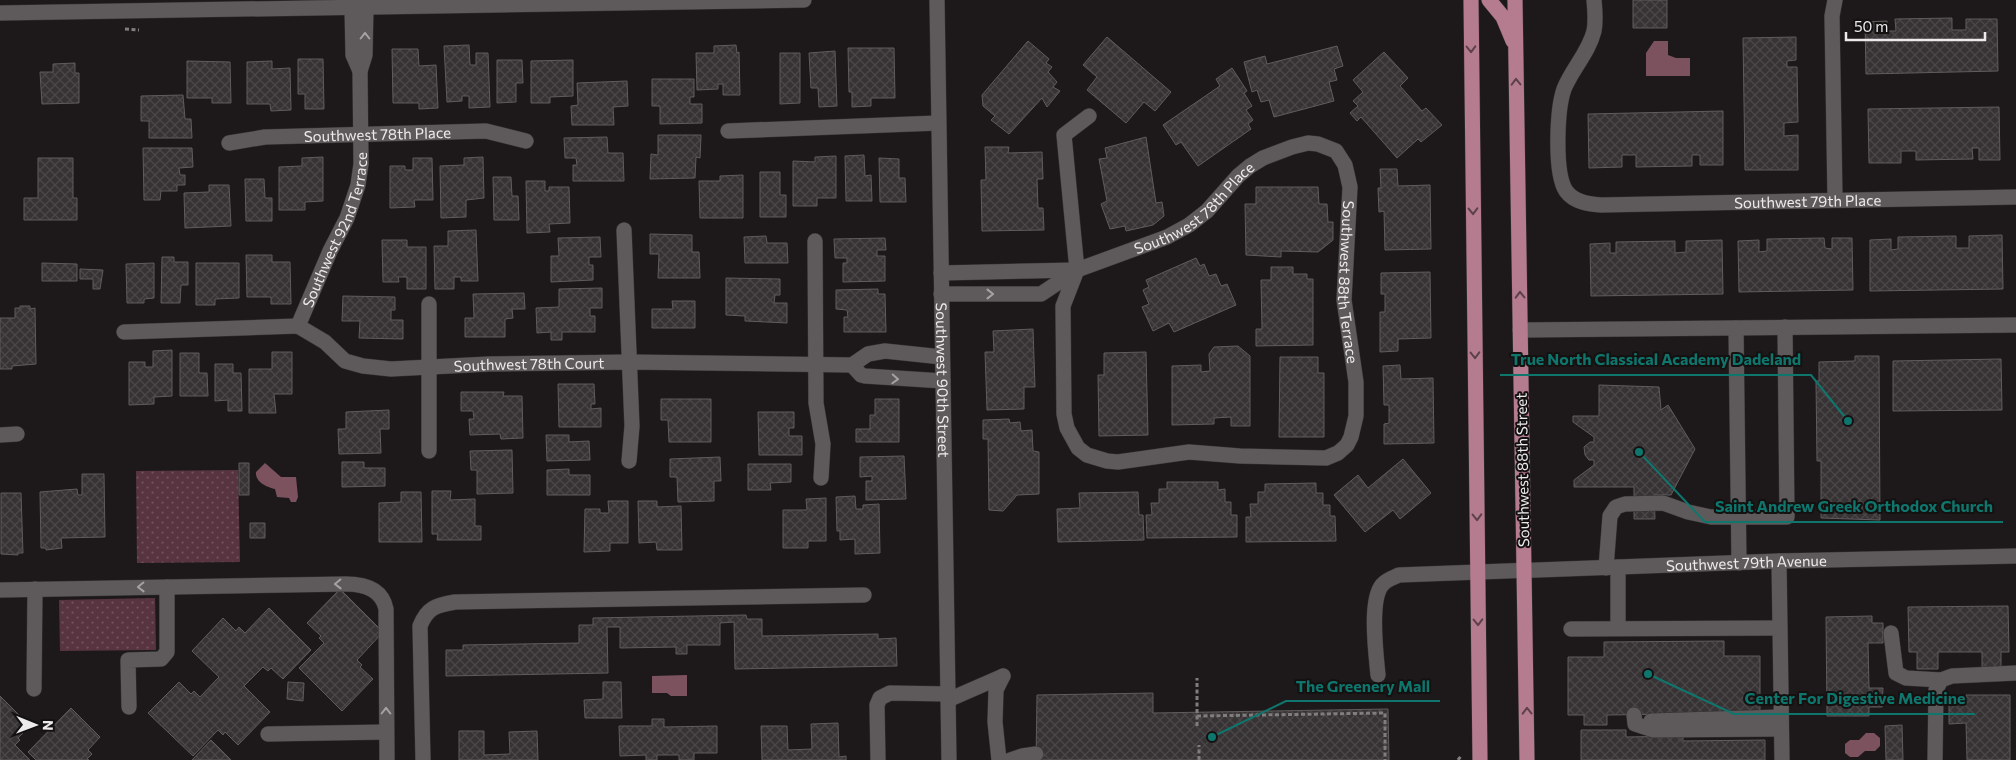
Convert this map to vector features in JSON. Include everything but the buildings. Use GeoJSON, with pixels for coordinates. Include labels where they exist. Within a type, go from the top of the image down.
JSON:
{"type":"FeatureCollection","features":[{"type":"Feature","properties":{"kind":"main road"},"geometry":{"type":"LineString","coordinates":[[1471,0],[1480,760]]}},
{"type":"Feature","properties":{"kind":"main road"},"geometry":{"type":"LineString","coordinates":[[1489,0],[1503,17],[1516,46]]}},
{"type":"Feature","properties":{"kind":"main road","name":"Southwest 88th Street"},"geometry":{"type":"LineString","coordinates":[[1515,0],[1528,760]]}},
{"type":"Feature","properties":{"kind":"street"},"geometry":{"type":"LineString","coordinates":[[0,13],[359,8],[639,1],[804,0]]}},
{"type":"Feature","properties":{"kind":"street","name":"Southwest 90th Street"},"geometry":{"type":"LineString","coordinates":[[937,0],[948,760]]}},
{"type":"Feature","properties":{"kind":"street","name":"Southwest 79th Place"},"geometry":{"type":"LineString","coordinates":[[1594,0],[1595,22],[1591,39],[1565,88],[1559,114],[1559,162],[1561,177],[1566,191],[1581,202],[1601,205],[2015,197]]}},
{"type":"Feature","properties":{"kind":"street"},"geometry":{"type":"LineString","coordinates":[[1835,0],[1832,16],[1835,199]]}},
{"type":"Feature","properties":{"kind":"street","name":"Southwest 92nd Terrace"},"geometry":{"type":"LineString","coordinates":[[298,326],[330,251],[347,218],[358,185],[361,164],[360,71],[353,55],[359,8]]}},
{"type":"Feature","properties":{"kind":"street"},"geometry":{"type":"LineString","coordinates":[[1077,270],[1064,135],[1089,116]]}},
{"type":"Feature","properties":{"kind":"street"},"geometry":{"type":"LineString","coordinates":[[728,131],[938,123]]}},
{"type":"Feature","properties":{"kind":"street","name":"Southwest 78th Place"},"geometry":{"type":"LineString","coordinates":[[229,144],[265,136],[486,131],[526,141]]}},
{"type":"Feature","properties":{"kind":"street","name":"Southwest 78th Place"},"geometry":{"type":"LineString","coordinates":[[1077,270],[1168,237],[1207,211],[1238,176],[1250,166],[1277,152],[1308,143]]}},
{"type":"Feature","properties":{"kind":"street","name":"Southwest 88th Terrace"},"geometry":{"type":"LineString","coordinates":[[1077,270],[1063,306],[1063,316],[1064,414],[1067,428],[1078,448],[1096,459],[1118,462],[1189,452],[1240,456],[1326,458],[1338,453],[1347,445],[1354,426],[1356,405],[1356,382],[1344,300],[1349,220],[1349,179],[1345,165],[1336,151],[1318,144],[1308,143]]}},
{"type":"Feature","properties":{"kind":"street"},"geometry":{"type":"LineString","coordinates":[[624,230],[632,426],[628,461]]}},
{"type":"Feature","properties":{"kind":"street"},"geometry":{"type":"LineString","coordinates":[[815,241],[816,403],[823,444],[821,478]]}},
{"type":"Feature","properties":{"kind":"street"},"geometry":{"type":"LineString","coordinates":[[941,273],[1077,270]]}},
{"type":"Feature","properties":{"kind":"street"},"geometry":{"type":"LineString","coordinates":[[941,294],[1041,294],[1077,270]]}},
{"type":"Feature","properties":{"kind":"street"},"geometry":{"type":"LineString","coordinates":[[429,304],[429,451]]}},
{"type":"Feature","properties":{"kind":"street"},"geometry":{"type":"LineString","coordinates":[[1520,330],[2016,325]]}},
{"type":"Feature","properties":{"kind":"street"},"geometry":{"type":"LineString","coordinates":[[124,332],[298,326]]}},
{"type":"Feature","properties":{"kind":"street","name":"Southwest 78th Court"},"geometry":{"type":"LineString","coordinates":[[298,326],[326,342],[345,361],[363,366],[391,369],[489,364],[629,362],[852,365],[868,354],[885,351],[942,357]]}},
{"type":"Feature","properties":{"kind":"street"},"geometry":{"type":"LineString","coordinates":[[1736,328],[1740,517],[1739,563]]}},
{"type":"Feature","properties":{"kind":"street"},"geometry":{"type":"LineString","coordinates":[[1618,628],[1612,567],[1610,516],[1616,507],[1625,504],[1663,503],[1705,516],[1787,517],[1785,328]]}},
{"type":"Feature","properties":{"kind":"street"},"geometry":{"type":"LineString","coordinates":[[852,365],[862,375],[866,376],[943,381]]}},
{"type":"Feature","properties":{"kind":"street"},"geometry":{"type":"LineString","coordinates":[[0,435],[17,434]]}},
{"type":"Feature","properties":{"kind":"street","name":"Southwest 79th Avenue"},"geometry":{"type":"LineString","coordinates":[[1378,675],[1376,600],[1381,586],[1389,579],[1400,575],[1779,561],[2016,556]]}},
{"type":"Feature","properties":{"kind":"street"},"geometry":{"type":"LineString","coordinates":[[1779,561],[1782,760]]}},
{"type":"Feature","properties":{"kind":"street"},"geometry":{"type":"LineString","coordinates":[[0,590],[354,584],[375,590],[382,598],[386,609],[387,760]]}},
{"type":"Feature","properties":{"kind":"street"},"geometry":{"type":"LineString","coordinates":[[129,707],[128,660],[161,659],[167,652],[167,587]]}},
{"type":"Feature","properties":{"kind":"street"},"geometry":{"type":"LineString","coordinates":[[34,589],[34,689]]}},
{"type":"Feature","properties":{"kind":"street"},"geometry":{"type":"LineString","coordinates":[[423,760],[420,626],[424,616],[430,609],[439,604],[864,595]]}},
{"type":"Feature","properties":{"kind":"street"},"geometry":{"type":"LineString","coordinates":[[1571,629],[1779,628]]}},
{"type":"Feature","properties":{"kind":"street"},"geometry":{"type":"LineString","coordinates":[[1891,634],[1896,673],[1906,678],[1941,680],[1952,676],[2016,673]]}},
{"type":"Feature","properties":{"kind":"street"},"geometry":{"type":"LineString","coordinates":[[878,760],[877,705],[880,698],[890,693],[948,697],[1003,676],[996,690],[995,722],[999,760]]}},
{"type":"Feature","properties":{"kind":"street"},"geometry":{"type":"LineString","coordinates":[[1935,760],[1936,690],[1941,680]]}},
{"type":"Feature","properties":{"kind":"street"},"geometry":{"type":"LineString","coordinates":[[1639,720],[1653,730],[1781,723]]}},
{"type":"Feature","properties":{"kind":"street"},"geometry":{"type":"LineString","coordinates":[[268,734],[386,732]]}},
{"type":"Feature","properties":{"kind":"street"},"geometry":{"type":"LineString","coordinates":[[1010,760],[1036,754]]}},
{"type":"Feature","properties":{"kind":"path"},"geometry":{"type":"LineString","coordinates":[[1197,678],[1197,726]]}},
{"type":"Feature","properties":{"kind":"path"},"geometry":{"type":"LineString","coordinates":[[1197,716],[1385,713],[1385,760]]}},
{"type":"Feature","properties":{"kind":"path"},"geometry":{"type":"LineString","coordinates":[[1198,760],[1199,745]]}},
{"type":"Feature","properties":{"kind":"shaded area"},"geometry":{"type":"Polygon","coordinates":[[[1654,41],[1668,41],[1668,55],[1676,58],[1690,58],[1690,76],[1646,76],[1646,53],[1654,41]]]}},
{"type":"Feature","properties":{"kind":"shaded area"},"geometry":{"type":"Polygon","coordinates":[[[265,463],[281,477],[296,477],[298,497],[296,502],[291,502],[289,498],[277,497],[275,489],[257,479],[256,472],[265,463]]]}},
{"type":"Feature","properties":{"kind":"shaded area"},"geometry":{"type":"Polygon","coordinates":[[[238,470],[240,562],[137,563],[136,471],[238,470]]]}},
{"type":"Feature","properties":{"kind":"shaded area"},"geometry":{"type":"Polygon","coordinates":[[[155,598],[156,650],[60,651],[59,600],[155,598]]]}},
{"type":"Feature","properties":{"kind":"shaded area"},"geometry":{"type":"Polygon","coordinates":[[[687,675],[687,696],[652,693],[652,676],[687,675]]]}},
{"type":"Feature","properties":{"kind":"shaded area"},"geometry":{"type":"Polygon","coordinates":[[[1866,733],[1874,733],[1880,738],[1880,746],[1875,751],[1865,751],[1858,757],[1850,757],[1845,753],[1845,744],[1850,740],[1859,740],[1866,733]]]}},
{"type":"Feature","properties":{"kind":"place","name":"True North Classical Academy Dadeland"},"geometry":{"type":"Point","coordinates":[1848,421]}},
{"type":"Feature","properties":{"kind":"place","name":"Saint Andrew Greek Orthodox Church"},"geometry":{"type":"Point","coordinates":[1639,452]}},
{"type":"Feature","properties":{"kind":"place","name":"Center For Digestive Medicine"},"geometry":{"type":"Point","coordinates":[1648,674]}},
{"type":"Feature","properties":{"kind":"place","name":"The Greenery Mall"},"geometry":{"type":"Point","coordinates":[1212,737]}}]}
